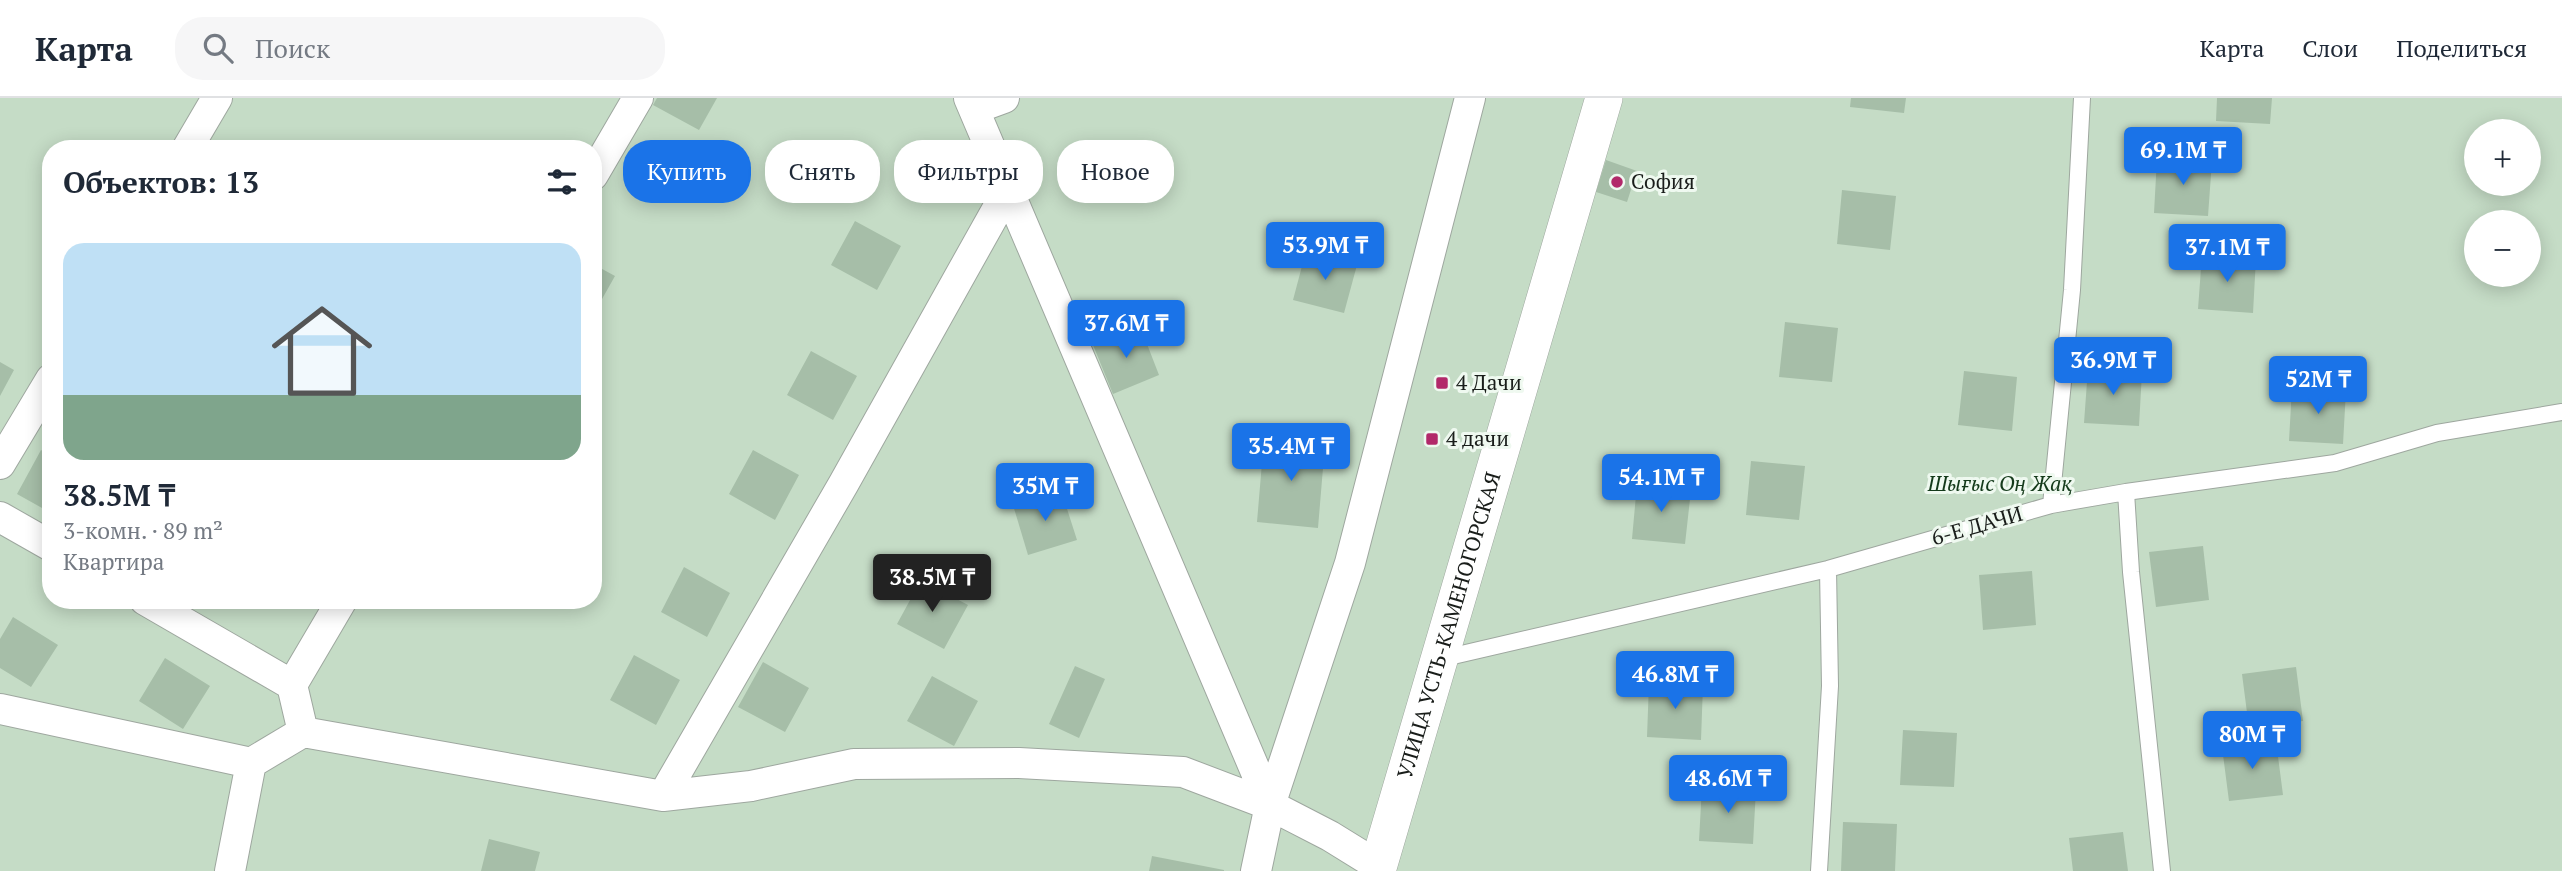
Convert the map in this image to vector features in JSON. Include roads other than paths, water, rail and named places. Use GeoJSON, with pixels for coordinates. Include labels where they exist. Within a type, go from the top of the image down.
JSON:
{"type":"FeatureCollection","features":[{"type":"Feature","properties":{"kind":"street"},"geometry":{"type":"LineString","coordinates":[[192,140],[217,98]]}},
{"type":"Feature","properties":{"kind":"street"},"geometry":{"type":"LineString","coordinates":[[602,159],[638,98]]}},
{"type":"Feature","properties":{"kind":"street"},"geometry":{"type":"LineString","coordinates":[[988,140],[972,104],[1004,98]]}},
{"type":"Feature","properties":{"kind":"street"},"geometry":{"type":"LineString","coordinates":[[1256,871],[1270,806],[1350,563],[1469,98]]}},
{"type":"Feature","properties":{"kind":"street","name":"УЛИЦА УСТЬ-КАМЕНОГОРСКАЯ"},"geometry":{"type":"LineString","coordinates":[[1379,869],[1437,660],[1604,98]]}},
{"type":"Feature","properties":{"kind":"street"},"geometry":{"type":"LineString","coordinates":[[663,796],[844,483],[1001,203]]}},
{"type":"Feature","properties":{"kind":"street"},"geometry":{"type":"LineString","coordinates":[[1015,203],[1270,806]]}},
{"type":"Feature","properties":{"kind":"street"},"geometry":{"type":"LineString","coordinates":[[0,464],[42,394]]}},
{"type":"Feature","properties":{"kind":"street"},"geometry":{"type":"LineString","coordinates":[[0,517],[42,541]]}},
{"type":"Feature","properties":{"kind":"street"},"geometry":{"type":"LineString","coordinates":[[161,609],[292,685]]}},
{"type":"Feature","properties":{"kind":"street"},"geometry":{"type":"LineString","coordinates":[[303,732],[292,685],[337,609]]}},
{"type":"Feature","properties":{"kind":"street"},"geometry":{"type":"LineString","coordinates":[[0,709],[251,763],[303,732],[663,796],[751,786],[854,765],[1019,763],[1183,772],[1270,806],[1330,836],[1379,869]]}},
{"type":"Feature","properties":{"kind":"street"},"geometry":{"type":"LineString","coordinates":[[230,871],[251,763]]}},
{"type":"Feature","properties":{"kind":"lane"},"geometry":{"type":"LineString","coordinates":[[2051,505],[2072,290],[2082,98]]}},
{"type":"Feature","properties":{"kind":"lane","name":"6-Е ДАЧИ"},"geometry":{"type":"LineString","coordinates":[[1437,660],[1828,569],[2051,505],[2335,463],[2437,433],[2562,412]]}},
{"type":"Feature","properties":{"kind":"lane"},"geometry":{"type":"LineString","coordinates":[[2126,492],[2131,572],[2162,871]]}},
{"type":"Feature","properties":{"kind":"lane"},"geometry":{"type":"LineString","coordinates":[[1819,871],[1830,686],[1828,569]]}},
{"type":"Feature","properties":{"kind":"place","name":"София"},"geometry":{"type":"Point","coordinates":[1617,182]}},
{"type":"Feature","properties":{"kind":"place","name":"4 Дачи"},"geometry":{"type":"Point","coordinates":[1442,383]}},
{"type":"Feature","properties":{"kind":"place","name":"4 дачи"},"geometry":{"type":"Point","coordinates":[1432,439]}},
{"type":"Feature","properties":{"kind":"park label","name":"Шығыс Оң Жақ"},"geometry":{"type":"Point","coordinates":[2000,484]}}]}
